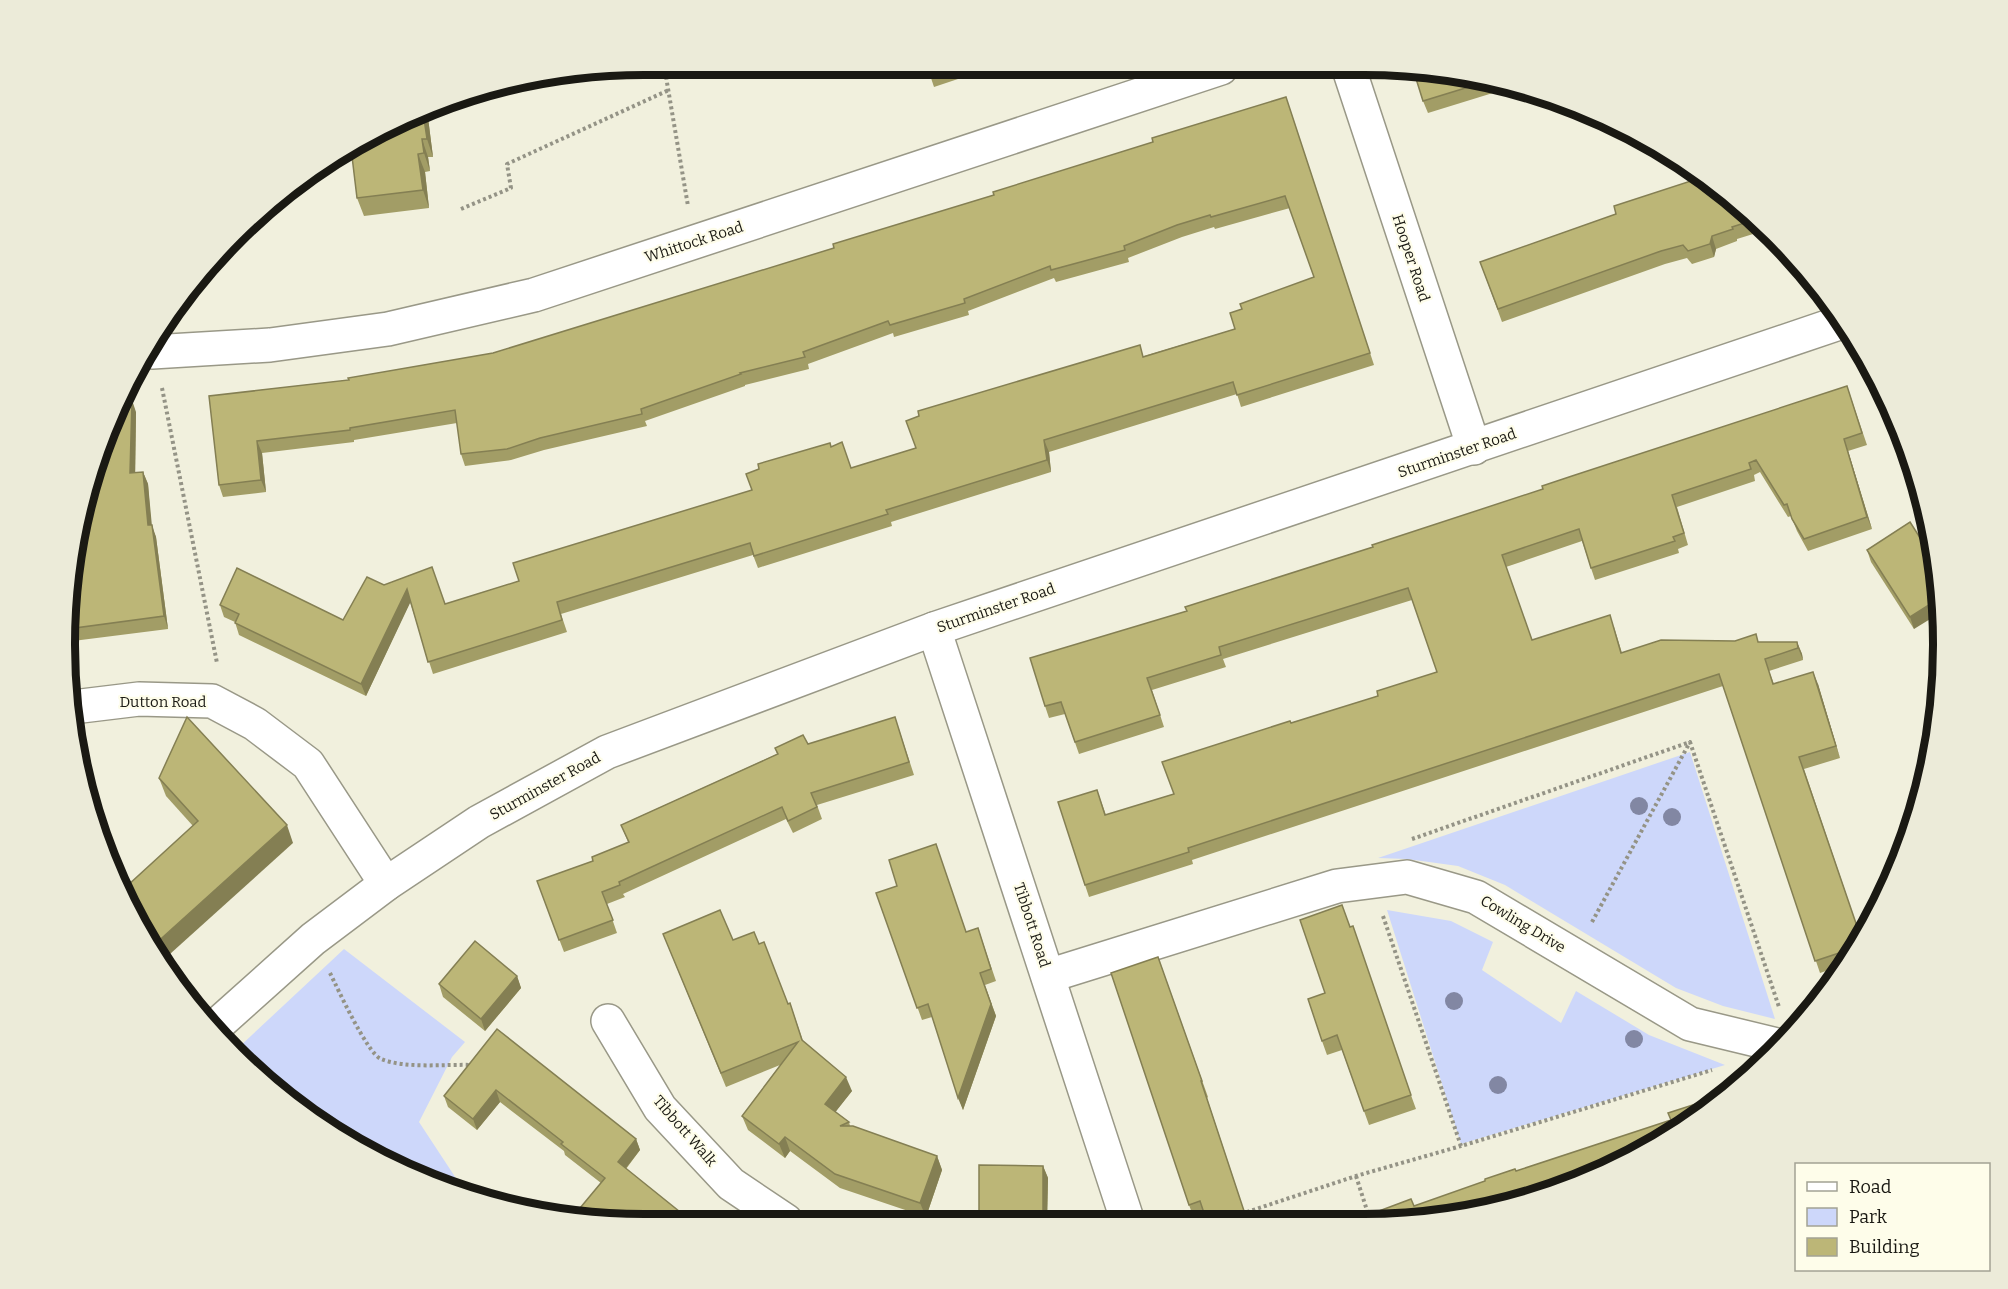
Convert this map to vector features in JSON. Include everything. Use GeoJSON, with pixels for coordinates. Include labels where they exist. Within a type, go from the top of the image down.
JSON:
{"type":"FeatureCollection","features":[{"type":"Feature","properties":{"kind":"street","name":"Whittock Road"},"geometry":{"type":"LineString","coordinates":[[156,352],[270,345],[388,329],[534,295],[1178,75]]}},
{"type":"Feature","properties":{"kind":"street","name":"Hooper Road"},"geometry":{"type":"LineString","coordinates":[[1351,75],[1474,448]]}},
{"type":"Feature","properties":{"kind":"street","name":"Sturminster Road"},"geometry":{"type":"LineString","coordinates":[[219,1023],[313,939],[386,884],[479,822],[607,752],[934,628],[1474,448],[1834,325]]}},
{"type":"Feature","properties":{"kind":"street","name":"Tibbott Road"},"geometry":{"type":"LineString","coordinates":[[934,628],[1125,1214]]}},
{"type":"Feature","properties":{"kind":"street","name":"Dutton Road"},"geometry":{"type":"LineString","coordinates":[[79,706],[139,699],[212,701],[255,724],[308,764],[386,884]]}},
{"type":"Feature","properties":{"kind":"street","name":"Cowling Drive"},"geometry":{"type":"LineString","coordinates":[[1048,976],[1337,886],[1407,877],[1476,897],[1690,1024],[1770,1043]]}},
{"type":"Feature","properties":{"kind":"street","name":"Tibbott Walk"},"geometry":{"type":"LineString","coordinates":[[608,1021],[660,1108],[731,1184],[776,1214]]}},
{"type":"Feature","properties":{"kind":"path"},"geometry":{"type":"LineString","coordinates":[[666,75],[694,242]]}},
{"type":"Feature","properties":{"kind":"path"},"geometry":{"type":"LineString","coordinates":[[461,209],[511,188],[507,164],[669,90]]}},
{"type":"Feature","properties":{"kind":"path"},"geometry":{"type":"LineString","coordinates":[[154,356],[219,670]]}},
{"type":"Feature","properties":{"kind":"path"},"geometry":{"type":"LineString","coordinates":[[1408,841],[1690,742]]}},
{"type":"Feature","properties":{"kind":"path"},"geometry":{"type":"LineString","coordinates":[[1574,954],[1690,742]]}},
{"type":"Feature","properties":{"kind":"path"},"geometry":{"type":"LineString","coordinates":[[1690,742],[1780,1011]]}},
{"type":"Feature","properties":{"kind":"path"},"geometry":{"type":"LineString","coordinates":[[1371,882],[1461,1146]]}},
{"type":"Feature","properties":{"kind":"path"},"geometry":{"type":"LineString","coordinates":[[313,939],[368,1045],[379,1058],[402,1063],[483,1066]]}},
{"type":"Feature","properties":{"kind":"path"},"geometry":{"type":"LineString","coordinates":[[1240,1214],[1356,1176],[1723,1066]]}},
{"type":"Feature","properties":{"kind":"path"},"geometry":{"type":"LineString","coordinates":[[1356,1176],[1368,1214]]}},
{"type":"Feature","properties":{"kind":"green space"},"geometry":{"type":"Polygon","coordinates":[[[1690,752],[1775,1019],[1723,1006],[1676,988],[1505,885],[1458,866],[1407,859],[1378,858],[1690,752]]]}},
{"type":"Feature","properties":{"kind":"green space"},"geometry":{"type":"Polygon","coordinates":[[[1387,910],[1451,921],[1493,942],[1482,970],[1561,1023],[1576,991],[1649,1035],[1725,1065],[1461,1144],[1387,910]]]}},
{"type":"Feature","properties":{"kind":"green space"},"geometry":{"type":"Polygon","coordinates":[[[344,949],[465,1042],[452,1057],[419,1122],[459,1183],[393,1155],[328,1118],[269,1073],[241,1046],[344,949]]]}},
{"type":"Feature","properties":{"kind":"building"},"geometry":{"type":"Polygon","coordinates":[[[1416,78],[1473,86],[1423,101],[1416,78]]]}},
{"type":"Feature","properties":{"kind":"building"},"geometry":{"type":"Polygon","coordinates":[[[1286,97],[1370,353],[1237,395],[1233,382],[1044,440],[1047,460],[886,510],[888,514],[754,556],[750,543],[557,602],[562,620],[428,662],[407,589],[361,684],[235,623],[239,614],[220,605],[237,568],[343,620],[367,577],[384,585],[432,567],[445,604],[519,581],[513,563],[752,490],[746,474],[759,469],[758,464],[830,443],[831,447],[842,442],[851,468],[916,448],[906,421],[919,416],[918,411],[1140,345],[1143,357],[1235,329],[1230,313],[1242,309],[1240,304],[1314,277],[1285,196],[1177,225],[1124,246],[1125,250],[1051,270],[1050,266],[964,299],[965,303],[890,325],[888,321],[803,352],[805,357],[740,373],[641,409],[642,414],[540,438],[507,449],[461,454],[455,410],[350,428],[350,430],[257,441],[261,480],[219,485],[209,396],[349,380],[348,378],[493,353],[834,248],[833,244],[994,195],[993,192],[1153,142],[1152,138],[1286,97]]]}},
{"type":"Feature","properties":{"kind":"building"},"geometry":{"type":"Polygon","coordinates":[[[424,119],[427,139],[422,139],[424,153],[418,154],[423,190],[357,198],[352,156],[424,119]]]}},
{"type":"Feature","properties":{"kind":"building"},"geometry":{"type":"Polygon","coordinates":[[[1693,180],[1746,223],[1712,236],[1710,244],[1688,251],[1683,245],[1661,251],[1498,309],[1480,262],[1616,214],[1614,206],[1693,180]]]}},
{"type":"Feature","properties":{"kind":"building"},"geometry":{"type":"Polygon","coordinates":[[[1847,386],[1862,433],[1844,439],[1867,517],[1804,539],[1792,519],[1787,504],[1784,505],[1756,460],[1749,463],[1751,469],[1672,495],[1684,533],[1673,537],[1675,541],[1591,568],[1579,529],[1502,555],[1532,640],[1610,615],[1621,653],[1661,640],[1735,641],[1756,634],[1758,642],[1797,642],[1798,648],[1765,659],[1773,684],[1813,672],[1836,746],[1799,757],[1858,928],[1843,952],[1815,961],[1719,674],[1188,848],[1189,852],[1085,885],[1058,802],[1097,790],[1105,815],[1174,794],[1162,762],[1290,721],[1291,723],[1378,696],[1377,691],[1437,672],[1408,588],[1219,647],[1221,655],[1147,678],[1160,715],[1075,742],[1061,702],[1045,706],[1030,658],[1187,611],[1185,607],[1373,547],[1372,545],[1543,489],[1542,486],[1847,386]]]}},
{"type":"Feature","properties":{"kind":"building"},"geometry":{"type":"Polygon","coordinates":[[[131,400],[130,473],[143,472],[148,525],[152,525],[164,616],[75,628],[80,570],[94,497],[105,461],[131,400]]]}},
{"type":"Feature","properties":{"kind":"building"},"geometry":{"type":"Polygon","coordinates":[[[1910,522],[1924,544],[1932,603],[1910,617],[1867,550],[1910,522]]]}},
{"type":"Feature","properties":{"kind":"building"},"geometry":{"type":"Polygon","coordinates":[[[187,717],[287,825],[159,941],[129,885],[198,821],[159,778],[187,717]]]}},
{"type":"Feature","properties":{"kind":"building"},"geometry":{"type":"Polygon","coordinates":[[[895,717],[909,762],[811,793],[817,807],[788,821],[782,807],[619,882],[620,885],[602,892],[613,920],[559,940],[537,881],[593,861],[592,857],[629,842],[621,825],[778,754],[775,748],[803,735],[808,744],[895,717]]]}},
{"type":"Feature","properties":{"kind":"building"},"geometry":{"type":"Polygon","coordinates":[[[936,844],[966,932],[978,928],[991,969],[980,973],[991,1004],[958,1098],[928,1004],[917,1008],[876,893],[897,886],[889,860],[936,844]]]}},
{"type":"Feature","properties":{"kind":"building"},"geometry":{"type":"Polygon","coordinates":[[[1342,905],[1350,927],[1353,926],[1411,1095],[1364,1111],[1337,1035],[1322,1041],[1308,999],[1325,993],[1300,920],[1342,905]]]}},
{"type":"Feature","properties":{"kind":"building"},"geometry":{"type":"Polygon","coordinates":[[[720,910],[733,940],[754,932],[759,944],[764,942],[788,1004],[790,1003],[802,1040],[846,1077],[825,1104],[849,1122],[840,1126],[853,1126],[937,1156],[920,1203],[835,1174],[785,1137],[779,1144],[742,1116],[798,1042],[721,1073],[663,934],[720,910]]]}},
{"type":"Feature","properties":{"kind":"building"},"geometry":{"type":"Polygon","coordinates":[[[475,941],[517,976],[481,1019],[439,984],[475,941]]]}},
{"type":"Feature","properties":{"kind":"building"},"geometry":{"type":"Polygon","coordinates":[[[1158,957],[1202,1081],[1245,1214],[1204,1214],[1200,1201],[1189,1205],[1111,973],[1158,957]]]}},
{"type":"Feature","properties":{"kind":"building"},"geometry":{"type":"Polygon","coordinates":[[[497,1029],[636,1139],[618,1162],[683,1214],[607,1213],[578,1210],[605,1178],[561,1144],[563,1142],[496,1090],[473,1119],[444,1096],[497,1029]]]}},
{"type":"Feature","properties":{"kind":"building"},"geometry":{"type":"Polygon","coordinates":[[[1699,1103],[1648,1138],[1581,1171],[1547,1184],[1475,1203],[1401,1213],[1372,1214],[1411,1199],[1414,1206],[1485,1181],[1485,1179],[1671,1120],[1668,1113],[1699,1103]]]}},
{"type":"Feature","properties":{"kind":"building"},"geometry":{"type":"Polygon","coordinates":[[[979,1165],[1043,1166],[1043,1214],[979,1214],[979,1165]]]}}]}
